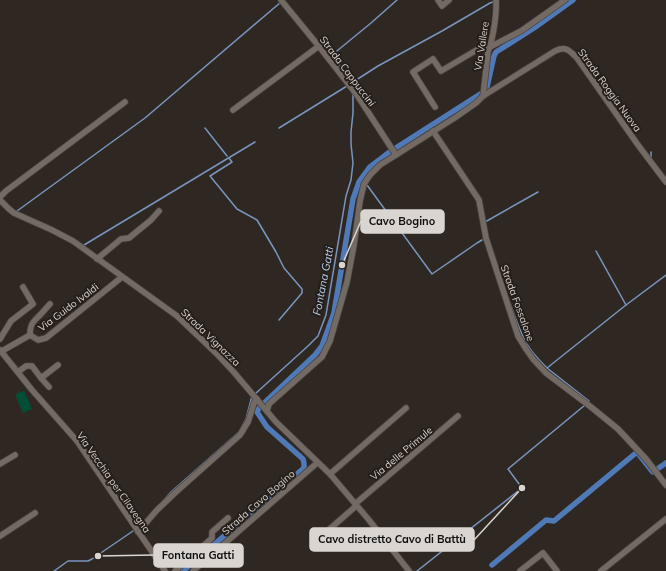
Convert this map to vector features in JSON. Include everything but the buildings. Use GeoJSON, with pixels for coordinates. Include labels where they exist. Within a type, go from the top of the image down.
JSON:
{"type":"FeatureCollection","features":[{"type":"Feature","properties":{"kind":"street","name":"Strada Cappuccini"},"geometry":{"type":"LineString","coordinates":[[281,0],[357,95],[396,155]]}},
{"type":"Feature","properties":{"kind":"street"},"geometry":{"type":"LineString","coordinates":[[438,0],[442,6],[449,0]]}},
{"type":"Feature","properties":{"kind":"street","name":"Via Vallere"},"geometry":{"type":"LineString","coordinates":[[483,95],[496,0]]}},
{"type":"Feature","properties":{"kind":"street"},"geometry":{"type":"LineString","coordinates":[[435,107],[413,72],[433,59],[441,70],[480,48],[490,47],[522,31],[565,0]]}},
{"type":"Feature","properties":{"kind":"street"},"geometry":{"type":"LineString","coordinates":[[233,110],[319,46]]}},
{"type":"Feature","properties":{"kind":"street","name":"Strada Roggia Nuova"},"geometry":{"type":"LineString","coordinates":[[483,95],[556,51],[564,48],[567,49],[577,58],[666,182]]}},
{"type":"Feature","properties":{"kind":"street"},"geometry":{"type":"LineString","coordinates":[[138,532],[157,510],[240,434],[248,422],[254,403],[259,402],[269,404],[322,357],[330,341],[347,282],[360,201],[364,184],[370,175],[380,165],[471,106],[483,95]]}},
{"type":"Feature","properties":{"kind":"street","name":"Strada Vignazza"},"geometry":{"type":"LineString","coordinates":[[125,102],[6,191],[0,199],[14,213],[73,241],[178,316],[232,370],[276,422],[330,474],[409,571]]}},
{"type":"Feature","properties":{"kind":"street","name":"Strada Fossalone"},"geometry":{"type":"LineString","coordinates":[[433,131],[479,200],[486,238],[518,336],[526,349],[546,373],[618,429],[646,459],[666,485]]}},
{"type":"Feature","properties":{"kind":"street"},"geometry":{"type":"LineString","coordinates":[[97,259],[121,239],[129,238],[151,220],[159,211]]}},
{"type":"Feature","properties":{"kind":"street","name":"Via Guido Ivaldi"},"geometry":{"type":"LineString","coordinates":[[1,350],[30,335],[38,340],[46,338],[122,276]]}},
{"type":"Feature","properties":{"kind":"street"},"geometry":{"type":"LineString","coordinates":[[0,339],[11,321],[33,304],[23,286]]}},
{"type":"Feature","properties":{"kind":"street"},"geometry":{"type":"LineString","coordinates":[[30,335],[30,327],[34,320],[41,314],[44,308],[50,304]]}},
{"type":"Feature","properties":{"kind":"street","name":"Via Vecchia per Cilavegna"},"geometry":{"type":"LineString","coordinates":[[1,350],[32,390],[77,441],[165,571]]}},
{"type":"Feature","properties":{"kind":"street"},"geometry":{"type":"LineString","coordinates":[[41,378],[58,365]]}},
{"type":"Feature","properties":{"kind":"street"},"geometry":{"type":"LineString","coordinates":[[18,372],[26,366],[32,366],[49,387]]}},
{"type":"Feature","properties":{"kind":"street"},"geometry":{"type":"LineString","coordinates":[[330,474],[406,408]]}},
{"type":"Feature","properties":{"kind":"street","name":"Via delle Primule"},"geometry":{"type":"LineString","coordinates":[[316,541],[458,416]]}},
{"type":"Feature","properties":{"kind":"street"},"geometry":{"type":"LineString","coordinates":[[0,464],[15,455]]}},
{"type":"Feature","properties":{"kind":"street","name":"Strada Cavo Bogino"},"geometry":{"type":"LineString","coordinates":[[193,571],[318,463]]}},
{"type":"Feature","properties":{"kind":"street"},"geometry":{"type":"LineString","coordinates":[[0,536],[35,513]]}},
{"type":"Feature","properties":{"kind":"street"},"geometry":{"type":"LineString","coordinates":[[175,571],[212,538],[212,532],[228,518]]}},
{"type":"Feature","properties":{"kind":"street"},"geometry":{"type":"LineString","coordinates":[[601,571],[666,519]]}},
{"type":"Feature","properties":{"kind":"street"},"geometry":{"type":"LineString","coordinates":[[520,571],[543,553],[557,571]]}},
{"type":"Feature","properties":{"kind":"green space"},"geometry":{"type":"Polygon","coordinates":[[[24,391],[32,409],[23,413],[15,394],[24,391]]]}},
{"type":"Feature","properties":{"kind":"waterway"},"geometry":{"type":"LineString","coordinates":[[397,0],[332,55],[353,82],[378,66],[493,2]]}},
{"type":"Feature","properties":{"kind":"waterway"},"geometry":{"type":"LineString","coordinates":[[183,571],[304,468],[303,459],[267,427],[257,412],[259,408],[315,355],[322,346],[334,313],[353,199],[359,182],[370,167],[391,151],[485,91],[496,52],[534,28],[573,0]]}},
{"type":"Feature","properties":{"kind":"waterway"},"geometry":{"type":"LineString","coordinates":[[17,211],[145,118],[281,2]]}},
{"type":"Feature","properties":{"kind":"waterway"},"geometry":{"type":"LineString","coordinates":[[279,128],[347,86]]}},
{"type":"Feature","properties":{"kind":"waterway","name":"Fontana Gatti"},"geometry":{"type":"LineString","coordinates":[[255,394],[318,336],[326,315],[346,196],[351,180],[353,163],[351,144],[353,94]]}},
{"type":"Feature","properties":{"kind":"waterway"},"geometry":{"type":"LineString","coordinates":[[205,128],[227,156]]}},
{"type":"Feature","properties":{"kind":"waterway"},"geometry":{"type":"LineString","coordinates":[[84,245],[255,142]]}},
{"type":"Feature","properties":{"kind":"waterway"},"geometry":{"type":"LineString","coordinates":[[651,152],[651,157]]}},
{"type":"Feature","properties":{"kind":"waterway"},"geometry":{"type":"LineString","coordinates":[[229,158],[232,162],[210,176],[237,209],[257,220],[284,268],[302,289],[302,293],[279,320]]}},
{"type":"Feature","properties":{"kind":"waterway"},"geometry":{"type":"LineString","coordinates":[[367,185],[432,274],[482,240]]}},
{"type":"Feature","properties":{"kind":"waterway"},"geometry":{"type":"LineString","coordinates":[[485,222],[538,192]]}},
{"type":"Feature","properties":{"kind":"waterway"},"geometry":{"type":"LineString","coordinates":[[589,401],[547,368],[626,305],[596,251]]}},
{"type":"Feature","properties":{"kind":"waterway"},"geometry":{"type":"LineString","coordinates":[[626,305],[666,275]]}},
{"type":"Feature","properties":{"kind":"waterway"},"geometry":{"type":"LineString","coordinates":[[509,301],[524,339],[533,353],[547,368]]}},
{"type":"Feature","properties":{"kind":"waterway","name":"Fontana Gatti"},"geometry":{"type":"LineString","coordinates":[[162,502],[171,492],[239,432],[246,419],[252,396]]}},
{"type":"Feature","properties":{"kind":"waterway"},"geometry":{"type":"LineString","coordinates":[[417,571],[522,488],[508,469],[585,405]]}},
{"type":"Feature","properties":{"kind":"waterway"},"geometry":{"type":"LineString","coordinates":[[492,565],[546,520],[554,521],[637,452],[653,472],[666,463]]}},
{"type":"Feature","properties":{"kind":"waterway","name":"Fontana Gatti"},"geometry":{"type":"LineString","coordinates":[[139,526],[147,518]]}},
{"type":"Feature","properties":{"kind":"waterway","name":"Fontana Gatti"},"geometry":{"type":"LineString","coordinates":[[54,571],[68,561],[88,561],[92,559],[133,531]]}},
{"type":"Feature","properties":{"kind":"place","name":"Cavo Bogino"},"geometry":{"type":"Point","coordinates":[342,265]}},
{"type":"Feature","properties":{"kind":"place","name":"Cavo distretto Cavo di Battù"},"geometry":{"type":"Point","coordinates":[522,488]}},
{"type":"Feature","properties":{"kind":"place","name":"Fontana Gatti"},"geometry":{"type":"Point","coordinates":[98,556]}}]}
